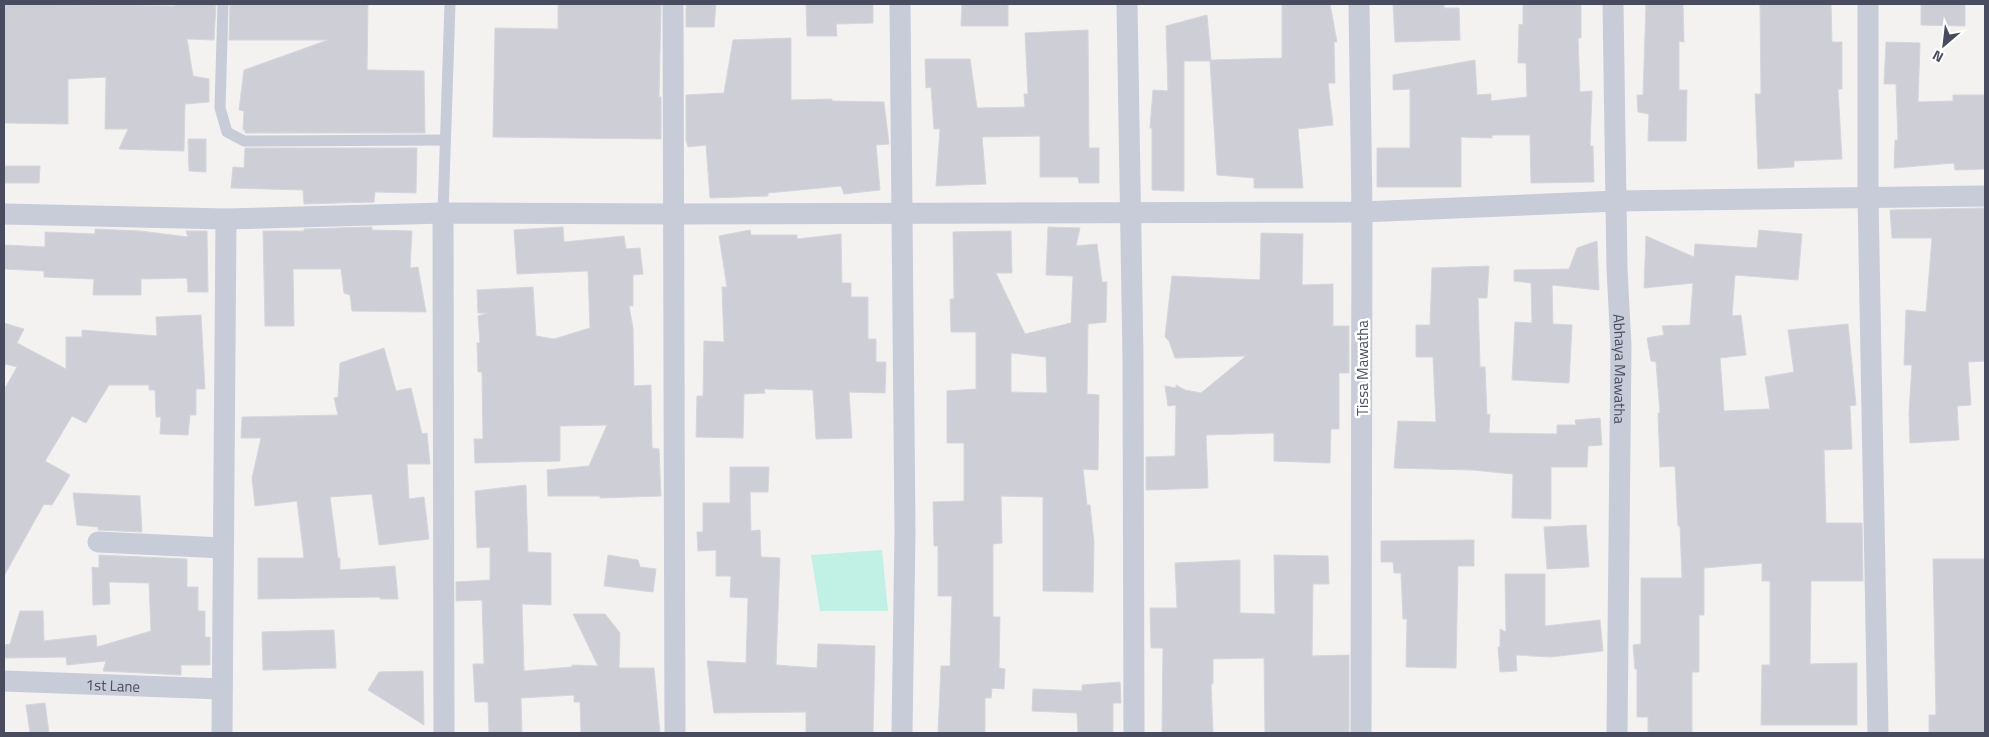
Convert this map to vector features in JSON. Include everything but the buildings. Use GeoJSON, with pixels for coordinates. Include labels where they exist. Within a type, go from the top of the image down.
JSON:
{"type":"FeatureCollection","features":[{"type":"Feature","properties":{"kind":"street"},"geometry":{"type":"LineString","coordinates":[[674,4],[675,733]]}},
{"type":"Feature","properties":{"kind":"street"},"geometry":{"type":"LineString","coordinates":[[900,4],[905,531],[902,733]]}},
{"type":"Feature","properties":{"kind":"street"},"geometry":{"type":"LineString","coordinates":[[1127,4],[1133,358],[1134,733]]}},
{"type":"Feature","properties":{"kind":"street","name":"Tissa Mawatha"},"geometry":{"type":"LineString","coordinates":[[1359,4],[1362,212],[1361,733]]}},
{"type":"Feature","properties":{"kind":"street","name":"Abhaya Mawatha"},"geometry":{"type":"LineString","coordinates":[[1613,4],[1616,201],[1621,346],[1618,733]]}},
{"type":"Feature","properties":{"kind":"street"},"geometry":{"type":"LineString","coordinates":[[1868,4],[1868,197],[1878,733]]}},
{"type":"Feature","properties":{"kind":"street"},"geometry":{"type":"LineString","coordinates":[[4,214],[226,219],[443,213],[1131,214],[1362,212],[1616,201],[1985,196]]}},
{"type":"Feature","properties":{"kind":"street"},"geometry":{"type":"LineString","coordinates":[[443,213],[444,733]]}},
{"type":"Feature","properties":{"kind":"street"},"geometry":{"type":"LineString","coordinates":[[222,733],[226,219]]}},
{"type":"Feature","properties":{"kind":"street"},"geometry":{"type":"LineString","coordinates":[[98,542],[223,548]]}},
{"type":"Feature","properties":{"kind":"street","name":"1st Lane"},"geometry":{"type":"LineString","coordinates":[[4,681],[222,689]]}},
{"type":"Feature","properties":{"kind":"lane"},"geometry":{"type":"LineString","coordinates":[[223,4],[220,108],[227,132],[244,141],[445,140]]}},
{"type":"Feature","properties":{"kind":"lane"},"geometry":{"type":"LineString","coordinates":[[443,213],[450,4]]}},
{"type":"Feature","properties":{"kind":"green space"},"geometry":{"type":"Polygon","coordinates":[[[882,550],[888,611],[820,611],[811,555],[882,550]]]}}]}
